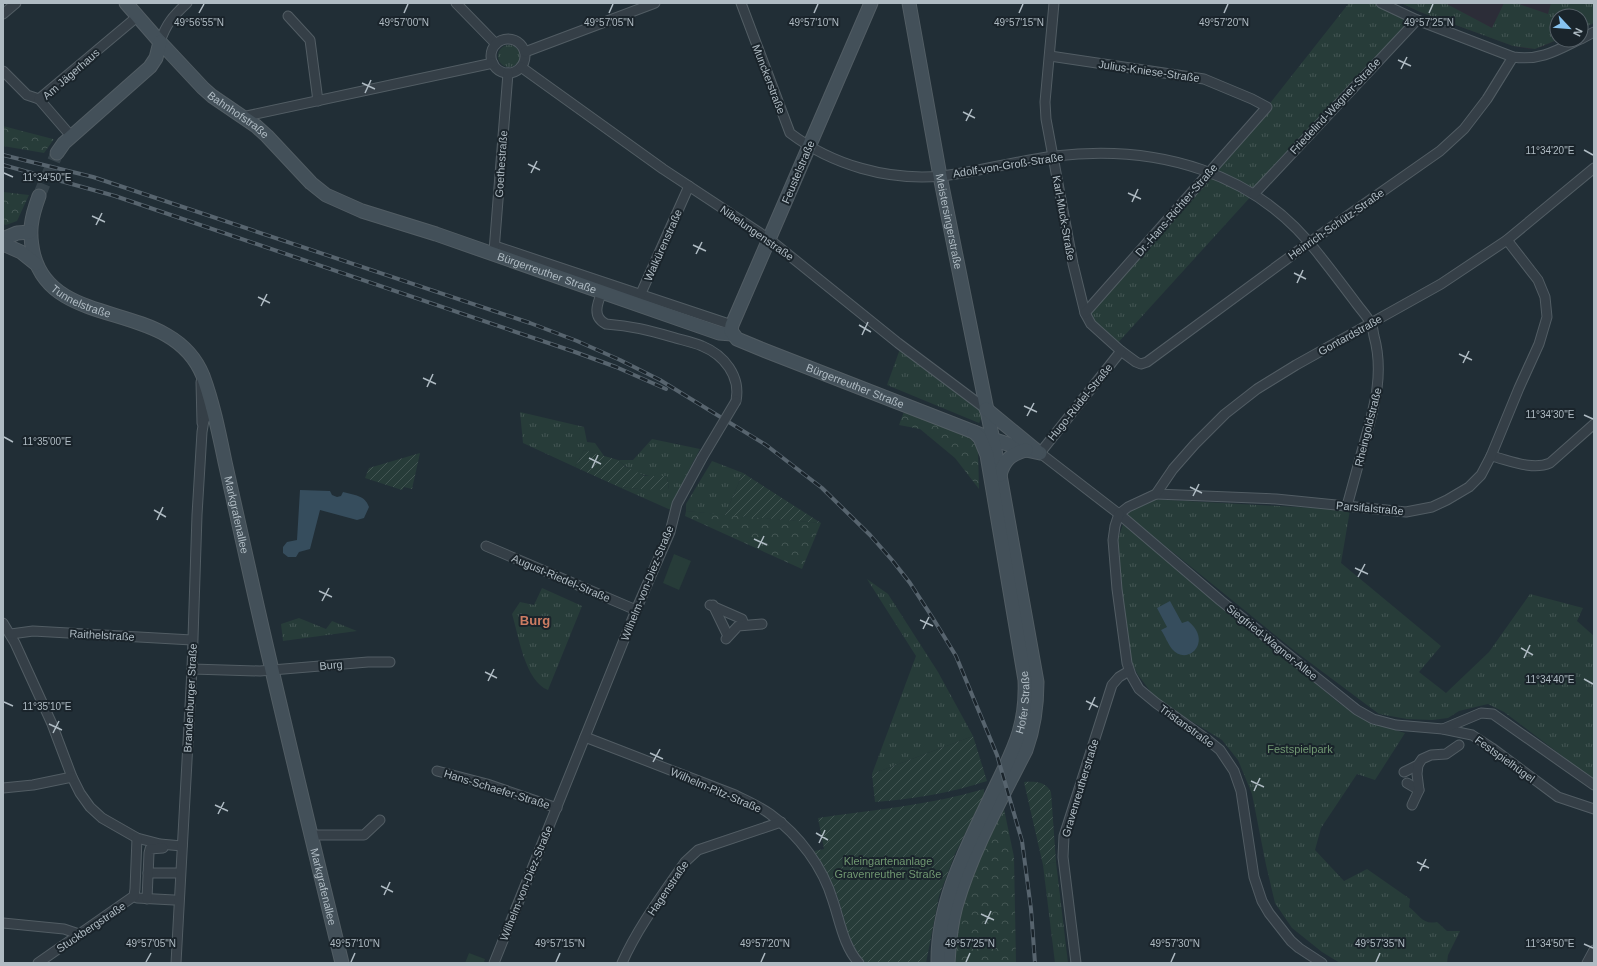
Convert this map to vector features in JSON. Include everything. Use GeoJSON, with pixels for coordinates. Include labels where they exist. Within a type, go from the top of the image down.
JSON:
{"type":"FeatureCollection","features":[{"type":"Feature","properties":{"kind":"main road","name":"Bahnhofstraße"},"geometry":{"type":"LineString","coordinates":[[126,3],[160,42],[208,92],[267,136],[311,183],[326,195],[362,211]]}},
{"type":"Feature","properties":{"kind":"main road","name":"Feustelstraße"},"geometry":{"type":"LineString","coordinates":[[734,333],[769,239],[871,3]]}},
{"type":"Feature","properties":{"kind":"main road","name":"Meistersingerstraße"},"geometry":{"type":"LineString","coordinates":[[909,3],[940,176],[992,439]]}},
{"type":"Feature","properties":{"kind":"main road"},"geometry":{"type":"LineString","coordinates":[[57,153],[71,136],[150,67],[156,58],[160,42]]}},
{"type":"Feature","properties":{"kind":"main road","name":"Tunnelstraße"},"geometry":{"type":"LineString","coordinates":[[39,196],[33,215],[30,235],[36,264],[43,277],[52,287],[63,296],[79,304],[115,314],[159,330],[178,343],[198,366]]}},
{"type":"Feature","properties":{"kind":"main road","name":"Bürgerreuther Straße"},"geometry":{"type":"LineString","coordinates":[[362,211],[494,250],[602,292],[639,300],[719,333],[734,333],[974,432],[1006,444],[1040,453]]}},
{"type":"Feature","properties":{"kind":"main road"},"geometry":{"type":"LineString","coordinates":[[30,235],[17,233],[3,241],[21,252],[36,264]]}},
{"type":"Feature","properties":{"kind":"main road","name":"Markgrafenallee"},"geometry":{"type":"LineString","coordinates":[[198,366],[212,409],[272,670],[342,963]]}},
{"type":"Feature","properties":{"kind":"main road"},"geometry":{"type":"LineString","coordinates":[[986,409],[1040,453]]}},
{"type":"Feature","properties":{"kind":"main road","name":"Hofer Straße"},"geometry":{"type":"LineString","coordinates":[[940,961],[940,932],[947,899],[961,860],[1016,745],[1025,712],[1025,680],[987,455],[980,438],[974,432]]}},
{"type":"Feature","properties":{"kind":"main road"},"geometry":{"type":"LineString","coordinates":[[1006,444],[1012,442],[1018,435]]}},
{"type":"Feature","properties":{"kind":"main road","name":"Hofer Straße"},"geometry":{"type":"LineString","coordinates":[[940,961],[950,938],[956,907],[968,869],[1026,750],[1032,730],[1037,701],[1037,682],[1000,475],[992,439]]}},
{"type":"Feature","properties":{"kind":"main road"},"geometry":{"type":"LineString","coordinates":[[1000,475],[1002,466],[1006,459],[1011,455],[1026,450]]}},
{"type":"Feature","properties":{"kind":"street"},"geometry":{"type":"LineString","coordinates":[[3,14],[16,3]]}},
{"type":"Feature","properties":{"kind":"street"},"geometry":{"type":"LineString","coordinates":[[160,42],[165,29],[173,16],[187,3]]}},
{"type":"Feature","properties":{"kind":"street"},"geometry":{"type":"LineString","coordinates":[[456,3],[496,44]]}},
{"type":"Feature","properties":{"kind":"street"},"geometry":{"type":"LineString","coordinates":[[525,52],[655,3]]}},
{"type":"Feature","properties":{"kind":"street","name":"Munckerstraße"},"geometry":{"type":"LineString","coordinates":[[741,3],[790,133],[808,147]]}},
{"type":"Feature","properties":{"kind":"street","name":"Karl-Muck-Straße"},"geometry":{"type":"LineString","coordinates":[[1054,3],[1045,102],[1046,119],[1073,264],[1085,313],[1091,324],[1121,351],[1136,362]]}},
{"type":"Feature","properties":{"kind":"street"},"geometry":{"type":"LineString","coordinates":[[1381,3],[1417,20],[1514,57],[1524,59],[1542,56],[1560,48]]}},
{"type":"Feature","properties":{"kind":"street","name":"Am Jägerhaus"},"geometry":{"type":"LineString","coordinates":[[71,136],[39,99],[138,16]]}},
{"type":"Feature","properties":{"kind":"street"},"geometry":{"type":"LineString","coordinates":[[288,16],[310,40],[318,101]]}},
{"type":"Feature","properties":{"kind":"street","name":"Friedelind-Wagner-Straße"},"geometry":{"type":"LineString","coordinates":[[1254,194],[1417,20]]}},
{"type":"Feature","properties":{"kind":"street"},"geometry":{"type":"LineString","coordinates":[[504,40],[513,40],[520,44],[525,52],[524,61],[521,67],[516,71],[508,73],[500,71],[493,63],[492,52],[496,44],[504,40]]}},
{"type":"Feature","properties":{"kind":"street","name":"Julius-Kniese-Straße"},"geometry":{"type":"LineString","coordinates":[[1050,56],[1204,79],[1252,99],[1267,107]]}},
{"type":"Feature","properties":{"kind":"street","name":"Heinrich-Schütz-Straße"},"geometry":{"type":"LineString","coordinates":[[1136,362],[1141,364],[1147,362],[1310,242],[1440,151],[1464,129],[1487,99],[1514,57]]}},
{"type":"Feature","properties":{"kind":"street"},"geometry":{"type":"LineString","coordinates":[[242,116],[493,63]]}},
{"type":"Feature","properties":{"kind":"street","name":"Nibelungenstraße"},"geometry":{"type":"LineString","coordinates":[[521,67],[689,186],[769,239],[898,343],[986,409]]}},
{"type":"Feature","properties":{"kind":"street"},"geometry":{"type":"LineString","coordinates":[[3,71],[27,95],[39,99]]}},
{"type":"Feature","properties":{"kind":"street","name":"Goethestraße"},"geometry":{"type":"LineString","coordinates":[[494,250],[508,73]]}},
{"type":"Feature","properties":{"kind":"street","name":"Dr.-Hans-Richter-Straße"},"geometry":{"type":"LineString","coordinates":[[1085,313],[1267,107]]}},
{"type":"Feature","properties":{"kind":"street","name":"Adolf-von-Groß-Straße"},"geometry":{"type":"LineString","coordinates":[[808,147],[853,166],[879,173],[901,176],[940,176],[1053,156],[1090,153],[1122,154],[1180,162],[1210,171],[1254,194],[1285,217],[1310,242],[1371,324]]}},
{"type":"Feature","properties":{"kind":"street","name":"Gontardstraße"},"geometry":{"type":"LineString","coordinates":[[1156,494],[1173,469],[1195,444],[1225,414],[1257,389],[1296,365],[1441,284],[1507,240],[1594,168]]}},
{"type":"Feature","properties":{"kind":"street","name":"Walkürenstraße"},"geometry":{"type":"LineString","coordinates":[[639,300],[689,186]]}},
{"type":"Feature","properties":{"kind":"street","name":"Parsifalstraße"},"geometry":{"type":"LineString","coordinates":[[1156,494],[1276,499],[1406,512],[1432,507],[1456,495],[1476,481],[1481,475],[1491,456],[1518,388],[1539,344],[1546,317],[1545,297],[1538,280],[1507,240]]}},
{"type":"Feature","properties":{"kind":"street","name":"Bürgerreuther Straße"},"geometry":{"type":"LineString","coordinates":[[494,250],[520,253],[639,300]]}},
{"type":"Feature","properties":{"kind":"street","name":"Wilhelm-von-Diez-Straße"},"geometry":{"type":"LineString","coordinates":[[494,963],[636,610],[670,532],[677,504],[736,401],[737,387],[735,378],[726,362],[702,346],[640,327],[606,324],[598,317],[597,308],[602,292]]}},
{"type":"Feature","properties":{"kind":"street","name":"Rheingoldstraße"},"geometry":{"type":"LineString","coordinates":[[1347,506],[1378,390],[1380,368],[1377,346],[1371,324]]}},
{"type":"Feature","properties":{"kind":"street","name":"Hugo-Rüdel-Straße"},"geometry":{"type":"LineString","coordinates":[[1040,453],[1121,351]]}},
{"type":"Feature","properties":{"kind":"street","name":"Brandenburger Straße"},"geometry":{"type":"LineString","coordinates":[[176,963],[178,848],[192,669],[197,515],[202,432],[202,402],[198,366]]}},
{"type":"Feature","properties":{"kind":"street","name":"Brandenburger Straße"},"geometry":{"type":"LineString","coordinates":[[202,432],[204,420],[212,409]]}},
{"type":"Feature","properties":{"kind":"street"},"geometry":{"type":"LineString","coordinates":[[1491,456],[1534,466],[1543,466],[1550,463],[1594,424]]}},
{"type":"Feature","properties":{"kind":"street"},"geometry":{"type":"LineString","coordinates":[[1040,453],[1119,514],[1128,507],[1156,494]]}},
{"type":"Feature","properties":{"kind":"street","name":"Tristanstraße"},"geometry":{"type":"LineString","coordinates":[[1119,514],[1113,540],[1117,589],[1129,671],[1139,689],[1156,703],[1209,740],[1228,762],[1237,778],[1241,791],[1254,877],[1262,901],[1272,918],[1291,941],[1322,963]]}},
{"type":"Feature","properties":{"kind":"street","name":"Siegfried-Wagner-Allee"},"geometry":{"type":"LineString","coordinates":[[1119,514],[1221,601],[1357,710],[1373,719],[1396,725],[1444,729]]}},
{"type":"Feature","properties":{"kind":"street","name":"August-Riedel-Straße"},"geometry":{"type":"LineString","coordinates":[[486,546],[636,610]]}},
{"type":"Feature","properties":{"kind":"street"},"geometry":{"type":"LineString","coordinates":[[744,625],[742,619],[712,605],[727,637],[738,626],[762,624]]}},
{"type":"Feature","properties":{"kind":"street"},"geometry":{"type":"LineString","coordinates":[[3,623],[11,634],[52,724],[72,777],[80,793],[90,807],[102,818],[137,838],[178,848]]}},
{"type":"Feature","properties":{"kind":"street","name":"Raithelstraße"},"geometry":{"type":"LineString","coordinates":[[11,634],[33,631],[192,640]]}},
{"type":"Feature","properties":{"kind":"street","name":"Burg"},"geometry":{"type":"LineString","coordinates":[[272,670],[368,662],[390,662]]}},
{"type":"Feature","properties":{"kind":"street"},"geometry":{"type":"LineString","coordinates":[[192,669],[272,670]]}},
{"type":"Feature","properties":{"kind":"street","name":"Gravenreutherstraße"},"geometry":{"type":"LineString","coordinates":[[1076,963],[1063,857],[1064,836],[1112,685],[1117,678],[1129,671]]}},
{"type":"Feature","properties":{"kind":"street"},"geometry":{"type":"LineString","coordinates":[[1444,729],[1481,712],[1493,714],[1594,785]]}},
{"type":"Feature","properties":{"kind":"street","name":"Festspielhügel"},"geometry":{"type":"LineString","coordinates":[[1444,729],[1472,735],[1558,797],[1591,806]]}},
{"type":"Feature","properties":{"kind":"street","name":"Wilhelm-Pitz-Straße"},"geometry":{"type":"LineString","coordinates":[[586,737],[735,795],[757,806],[780,822],[809,852],[823,875],[833,899],[844,938],[854,958],[859,963]]}},
{"type":"Feature","properties":{"kind":"street"},"geometry":{"type":"LineString","coordinates":[[1412,805],[1419,790],[1417,774],[1418,765],[1422,759],[1431,755],[1446,754],[1459,746]]}},
{"type":"Feature","properties":{"kind":"street"},"geometry":{"type":"LineString","coordinates":[[1404,772],[1418,765]]}},
{"type":"Feature","properties":{"kind":"street","name":"Hans-Schaefer-Straße"},"geometry":{"type":"LineString","coordinates":[[437,771],[486,784],[557,808]]}},
{"type":"Feature","properties":{"kind":"street"},"geometry":{"type":"LineString","coordinates":[[3,788],[33,785],[72,777]]}},
{"type":"Feature","properties":{"kind":"street"},"geometry":{"type":"LineString","coordinates":[[1407,783],[1419,790]]}},
{"type":"Feature","properties":{"kind":"street","name":"Markgrafenallee"},"geometry":{"type":"LineString","coordinates":[[311,835],[364,835],[380,820]]}},
{"type":"Feature","properties":{"kind":"street","name":"Hagenstraße"},"geometry":{"type":"LineString","coordinates":[[622,963],[634,940],[684,862],[698,850],[780,822]]}},
{"type":"Feature","properties":{"kind":"street","name":"Stuckbergstraße"},"geometry":{"type":"LineString","coordinates":[[38,963],[134,896],[136,890],[137,838]]}},
{"type":"Feature","properties":{"kind":"street"},"geometry":{"type":"LineString","coordinates":[[141,899],[148,873],[150,850],[159,847],[178,848]]}},
{"type":"Feature","properties":{"kind":"street"},"geometry":{"type":"LineString","coordinates":[[148,873],[176,873]]}},
{"type":"Feature","properties":{"kind":"street"},"geometry":{"type":"LineString","coordinates":[[127,909],[141,899],[174,900]]}},
{"type":"Feature","properties":{"kind":"street"},"geometry":{"type":"LineString","coordinates":[[3,923],[64,929],[79,934]]}},
{"type":"Feature","properties":{"kind":"street"},"geometry":{"type":"LineString","coordinates":[[1587,963],[1594,950]]}},
{"type":"Feature","properties":{"kind":"shaded area"},"geometry":{"type":"Polygon","coordinates":[[[1401,3],[1594,3],[1594,23],[1589,25],[1589,8],[1549,8],[1549,44],[1542,47],[1529,49],[1513,46],[1420,12],[1401,3]]]}},
{"type":"Feature","properties":{"kind":"green space"},"geometry":{"type":"Polygon","coordinates":[[[1349,3],[1381,3],[1416,20],[1254,193],[1115,346],[1085,313],[1267,107],[1349,3]]]}},
{"type":"Feature","properties":{"kind":"green space"},"geometry":{"type":"Polygon","coordinates":[[[1401,3],[1445,3],[1492,28],[1504,3],[1516,3],[1548,14],[1549,10],[1549,43],[1535,49],[1513,46],[1420,12],[1401,3]]]}},
{"type":"Feature","properties":{"kind":"green space"},"geometry":{"type":"Polygon","coordinates":[[[1551,3],[1594,3],[1594,23],[1589,25],[1589,8],[1550,8],[1551,3]]]}},
{"type":"Feature","properties":{"kind":"green space"},"geometry":{"type":"Polygon","coordinates":[[[505,45],[513,45],[520,52],[520,60],[513,67],[505,67],[498,60],[498,52],[505,45]]]}},
{"type":"Feature","properties":{"kind":"green space"},"geometry":{"type":"Polygon","coordinates":[[[3,126],[54,139],[44,153],[3,146],[3,126]]]}},
{"type":"Feature","properties":{"kind":"green space"},"geometry":{"type":"Polygon","coordinates":[[[3,192],[29,195],[17,221],[6,225],[3,224],[3,192]]]}},
{"type":"Feature","properties":{"kind":"green space"},"geometry":{"type":"Polygon","coordinates":[[[900,349],[985,411],[979,423],[887,385],[900,349]]]}},
{"type":"Feature","properties":{"kind":"green space"},"geometry":{"type":"Polygon","coordinates":[[[905,409],[966,432],[978,449],[979,489],[955,458],[920,429],[899,425],[905,409]]]}},
{"type":"Feature","properties":{"kind":"green space"},"geometry":{"type":"Polygon","coordinates":[[[520,412],[584,427],[587,442],[595,443],[604,456],[584,450],[575,467],[523,443],[520,412]]]}},
{"type":"Feature","properties":{"kind":"green space"},"geometry":{"type":"Polygon","coordinates":[[[652,439],[700,449],[678,495],[673,511],[619,487],[669,489],[667,476],[646,476],[629,469],[618,460],[633,460],[652,439]]]}},
{"type":"Feature","properties":{"kind":"green space"},"geometry":{"type":"Polygon","coordinates":[[[584,450],[618,460],[626,467],[645,476],[667,476],[669,490],[619,487],[575,467],[584,450]]]}},
{"type":"Feature","properties":{"kind":"green space"},"geometry":{"type":"Polygon","coordinates":[[[420,453],[412,489],[404,487],[402,490],[365,478],[369,468],[420,453]]]}},
{"type":"Feature","properties":{"kind":"green space"},"geometry":{"type":"Polygon","coordinates":[[[712,461],[743,473],[725,515],[686,511],[686,504],[712,461]]]}},
{"type":"Feature","properties":{"kind":"green space"},"geometry":{"type":"Polygon","coordinates":[[[743,473],[821,523],[725,515],[743,473]]]}},
{"type":"Feature","properties":{"kind":"green space"},"geometry":{"type":"Polygon","coordinates":[[[1150,499],[1350,510],[1341,563],[1441,646],[1419,672],[1446,693],[1489,652],[1530,594],[1583,608],[1577,621],[1594,636],[1594,780],[1504,712],[1488,704],[1459,711],[1448,718],[1432,720],[1407,719],[1379,714],[1296,652],[1127,515],[1139,504],[1150,499]]]}},
{"type":"Feature","properties":{"kind":"green space"},"geometry":{"type":"Polygon","coordinates":[[[686,511],[821,523],[802,569],[685,516],[686,511]]]}},
{"type":"Feature","properties":{"kind":"green space","name":"Festspielpark"},"geometry":{"type":"Polygon","coordinates":[[[1123,524],[1339,703],[1371,721],[1405,733],[1375,780],[1357,774],[1321,828],[1315,850],[1344,881],[1367,869],[1410,899],[1409,907],[1424,921],[1432,923],[1437,922],[1447,931],[1460,931],[1448,955],[1447,963],[1340,963],[1322,952],[1292,928],[1275,903],[1252,794],[1238,760],[1222,740],[1157,700],[1138,675],[1130,660],[1122,609],[1117,542],[1123,524]]]}},
{"type":"Feature","properties":{"kind":"green space"},"geometry":{"type":"Polygon","coordinates":[[[674,554],[691,561],[679,590],[663,583],[674,554]]]}},
{"type":"Feature","properties":{"kind":"green space"},"geometry":{"type":"Polygon","coordinates":[[[867,579],[888,594],[938,672],[973,736],[872,774],[916,656],[867,579]]]}},
{"type":"Feature","properties":{"kind":"green space"},"geometry":{"type":"Polygon","coordinates":[[[542,588],[582,606],[548,690],[540,685],[528,668],[520,646],[512,614],[520,602],[534,605],[542,588]]]}},
{"type":"Feature","properties":{"kind":"green space"},"geometry":{"type":"Polygon","coordinates":[[[299,618],[326,629],[332,621],[357,631],[283,641],[281,624],[299,618]]]}},
{"type":"Feature","properties":{"kind":"green space"},"geometry":{"type":"Polygon","coordinates":[[[973,736],[987,781],[931,795],[875,802],[872,774],[973,736]]]}},
{"type":"Feature","properties":{"kind":"green space"},"geometry":{"type":"Polygon","coordinates":[[[1024,782],[1043,784],[1051,792],[1056,862],[1043,865],[1024,782]]]}},
{"type":"Feature","properties":{"kind":"green space","name":"Kleingartenanlage Gravenreuther Straße"},"geometry":{"type":"Polygon","coordinates":[[[984,789],[984,795],[955,854],[939,896],[926,963],[866,963],[851,940],[835,889],[814,851],[824,849],[818,818],[922,803],[964,795],[984,789]]]}},
{"type":"Feature","properties":{"kind":"green space"},"geometry":{"type":"Polygon","coordinates":[[[1004,809],[1014,857],[1016,963],[955,963],[958,920],[974,868],[1004,809]]]}},
{"type":"Feature","properties":{"kind":"green space"},"geometry":{"type":"Polygon","coordinates":[[[1056,862],[1068,963],[1055,963],[1043,865],[1056,862]]]}},
{"type":"Feature","properties":{"kind":"green space"},"geometry":{"type":"Polygon","coordinates":[[[469,953],[485,959],[484,963],[465,963],[469,953]]]}},
{"type":"Feature","properties":{"kind":"water"},"geometry":{"type":"Polygon","coordinates":[[[300,490],[330,491],[332,495],[337,497],[341,496],[343,492],[359,496],[365,500],[369,507],[364,518],[357,520],[320,510],[310,549],[299,552],[296,557],[288,557],[283,553],[283,547],[287,542],[297,540],[300,490]]]}},
{"type":"Feature","properties":{"kind":"water"},"geometry":{"type":"Polygon","coordinates":[[[1170,601],[1182,623],[1188,621],[1195,629],[1199,637],[1198,644],[1191,654],[1178,654],[1169,645],[1161,630],[1167,627],[1157,608],[1170,601]]]}},
{"type":"Feature","properties":{"kind":"tunnel"},"geometry":{"type":"LineString","coordinates":[[39,196],[57,153]]}},
{"type":"Feature","properties":{"kind":"railway"},"geometry":{"type":"LineString","coordinates":[[3,155],[93,177],[530,323],[577,341],[660,380],[766,445],[822,488],[870,535],[892,560],[910,583],[956,656],[997,755],[1022,841],[1031,909],[1035,963]]}},
{"type":"Feature","properties":{"kind":"railway"},"geometry":{"type":"LineString","coordinates":[[3,165],[115,196],[575,352],[616,367],[666,389]]}},
{"type":"Feature","properties":{"kind":"district","name":"Burg"},"geometry":{"type":"Point","coordinates":[535,620]}}]}
